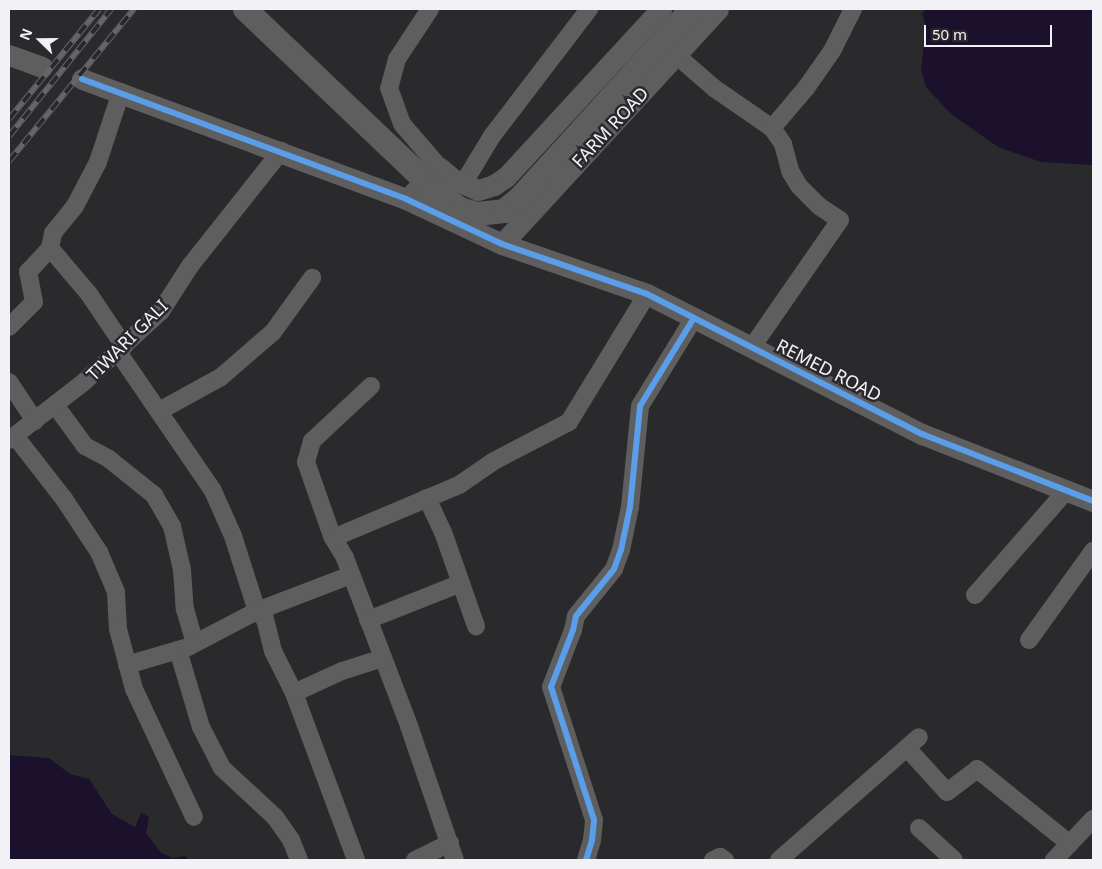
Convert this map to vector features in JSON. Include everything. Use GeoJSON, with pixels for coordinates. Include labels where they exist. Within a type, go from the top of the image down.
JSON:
{"type":"FeatureCollection","features":[{"type":"Feature","properties":{"kind":"main road"},"geometry":{"type":"LineString","coordinates":[[245,9],[434,189],[460,209],[484,214],[504,211],[519,199],[692,9]]}},
{"type":"Feature","properties":{"kind":"street"},"geometry":{"type":"LineString","coordinates":[[430,9],[397,59],[389,88],[402,124],[440,168],[463,184],[487,189],[506,177],[661,9]]}},
{"type":"Feature","properties":{"kind":"street"},"geometry":{"type":"LineString","coordinates":[[463,184],[492,136],[589,9]]}},
{"type":"Feature","properties":{"kind":"street","name":"FARM ROAD"},"geometry":{"type":"LineString","coordinates":[[502,244],[718,9]]}},
{"type":"Feature","properties":{"kind":"street"},"geometry":{"type":"LineString","coordinates":[[772,128],[806,88],[832,50],[853,9]]}},
{"type":"Feature","properties":{"kind":"street"},"geometry":{"type":"LineString","coordinates":[[9,55],[42,66]]}},
{"type":"Feature","properties":{"kind":"street"},"geometry":{"type":"LineString","coordinates":[[676,55],[714,88],[772,128],[783,144],[790,171],[799,186],[819,206],[840,220],[752,347]]}},
{"type":"Feature","properties":{"kind":"street","name":"REMED ROAD"},"geometry":{"type":"LineString","coordinates":[[82,79],[281,151],[406,199],[502,244],[647,294],[922,434],[1093,501]]}},
{"type":"Feature","properties":{"kind":"street"},"geometry":{"type":"LineString","coordinates":[[9,327],[34,302],[28,272],[50,248],[54,233],[75,206],[98,162],[121,92]]}},
{"type":"Feature","properties":{"kind":"street","name":"TIWARI GALI"},"geometry":{"type":"LineString","coordinates":[[12,438],[55,405],[121,349],[161,311],[190,266],[281,151]]}},
{"type":"Feature","properties":{"kind":"street"},"geometry":{"type":"LineString","coordinates":[[406,199],[440,168]]}},
{"type":"Feature","properties":{"kind":"street"},"geometry":{"type":"LineString","coordinates":[[50,248],[89,294],[121,349],[213,491],[233,536],[257,611],[265,619],[273,651],[294,693],[356,860]]}},
{"type":"Feature","properties":{"kind":"street"},"geometry":{"type":"LineString","coordinates":[[161,410],[220,377],[273,332],[312,278]]}},
{"type":"Feature","properties":{"kind":"street"},"geometry":{"type":"LineString","coordinates":[[333,538],[459,485],[494,461],[569,422],[647,294]]}},
{"type":"Feature","properties":{"kind":"street"},"geometry":{"type":"LineString","coordinates":[[586,860],[592,840],[594,820],[551,687],[574,630],[576,616],[614,569],[622,550],[630,507],[640,406],[694,318]]}},
{"type":"Feature","properties":{"kind":"street"},"geometry":{"type":"LineString","coordinates":[[9,382],[35,421]]}},
{"type":"Feature","properties":{"kind":"street"},"geometry":{"type":"LineString","coordinates":[[372,386],[312,442],[306,462],[333,538],[351,575],[383,658],[455,860]]}},
{"type":"Feature","properties":{"kind":"street"},"geometry":{"type":"LineString","coordinates":[[55,405],[85,446],[109,459],[154,495],[172,526],[182,570],[185,609],[195,643]]}},
{"type":"Feature","properties":{"kind":"street"},"geometry":{"type":"LineString","coordinates":[[12,438],[64,499],[99,552],[116,592],[118,628],[134,689],[194,817]]}},
{"type":"Feature","properties":{"kind":"street"},"geometry":{"type":"LineString","coordinates":[[975,595],[1066,491]]}},
{"type":"Feature","properties":{"kind":"street"},"geometry":{"type":"LineString","coordinates":[[427,498],[462,583],[476,626]]}},
{"type":"Feature","properties":{"kind":"street"},"geometry":{"type":"LineString","coordinates":[[1030,640],[1093,551]]}},
{"type":"Feature","properties":{"kind":"street"},"geometry":{"type":"LineString","coordinates":[[127,666],[178,650],[257,611],[351,575]]}},
{"type":"Feature","properties":{"kind":"street"},"geometry":{"type":"LineString","coordinates":[[368,620],[462,583]]}},
{"type":"Feature","properties":{"kind":"street"},"geometry":{"type":"LineString","coordinates":[[178,650],[201,727],[222,768],[275,817],[291,840],[299,860]]}},
{"type":"Feature","properties":{"kind":"street"},"geometry":{"type":"LineString","coordinates":[[294,693],[342,671],[383,658]]}},
{"type":"Feature","properties":{"kind":"street"},"geometry":{"type":"LineString","coordinates":[[779,860],[913,742],[947,792],[977,769],[1070,844]]}},
{"type":"Feature","properties":{"kind":"street"},"geometry":{"type":"LineString","coordinates":[[1054,860],[1092,823]]}},
{"type":"Feature","properties":{"kind":"street"},"geometry":{"type":"LineString","coordinates":[[919,828],[954,860]]}},
{"type":"Feature","properties":{"kind":"street"},"geometry":{"type":"LineString","coordinates":[[415,860],[450,843]]}},
{"type":"Feature","properties":{"kind":"street"},"geometry":{"type":"LineString","coordinates":[[712,860],[720,857],[725,860]]}},
{"type":"Feature","properties":{"kind":"shaded area"},"geometry":{"type":"Polygon","coordinates":[[[926,9],[1093,9],[1093,165],[1041,162],[998,147],[951,114],[926,87],[921,69],[926,27],[922,14],[926,9]]]}},
{"type":"Feature","properties":{"kind":"shaded area"},"geometry":{"type":"Polygon","coordinates":[[[9,755],[49,758],[70,774],[89,779],[112,814],[135,827],[141,813],[149,817],[146,833],[161,853],[173,858],[185,856],[190,860],[9,860],[9,755]]]}},
{"type":"Feature","properties":{"kind":"railway"},"geometry":{"type":"LineString","coordinates":[[9,119],[99,9]]}},
{"type":"Feature","properties":{"kind":"railway"},"geometry":{"type":"LineString","coordinates":[[9,136],[111,9]]}},
{"type":"Feature","properties":{"kind":"railway"},"geometry":{"type":"LineString","coordinates":[[9,161],[134,9]]}},
{"type":"Feature","properties":{"kind":"cycle path"},"geometry":{"type":"LineString","coordinates":[[82,79],[406,199],[502,244],[647,294],[922,434],[1093,501]]}},
{"type":"Feature","properties":{"kind":"cycle path"},"geometry":{"type":"LineString","coordinates":[[586,860],[592,840],[594,820],[551,687],[573,630],[576,616],[614,569],[621,550],[630,507],[640,406],[694,318]]}}]}
